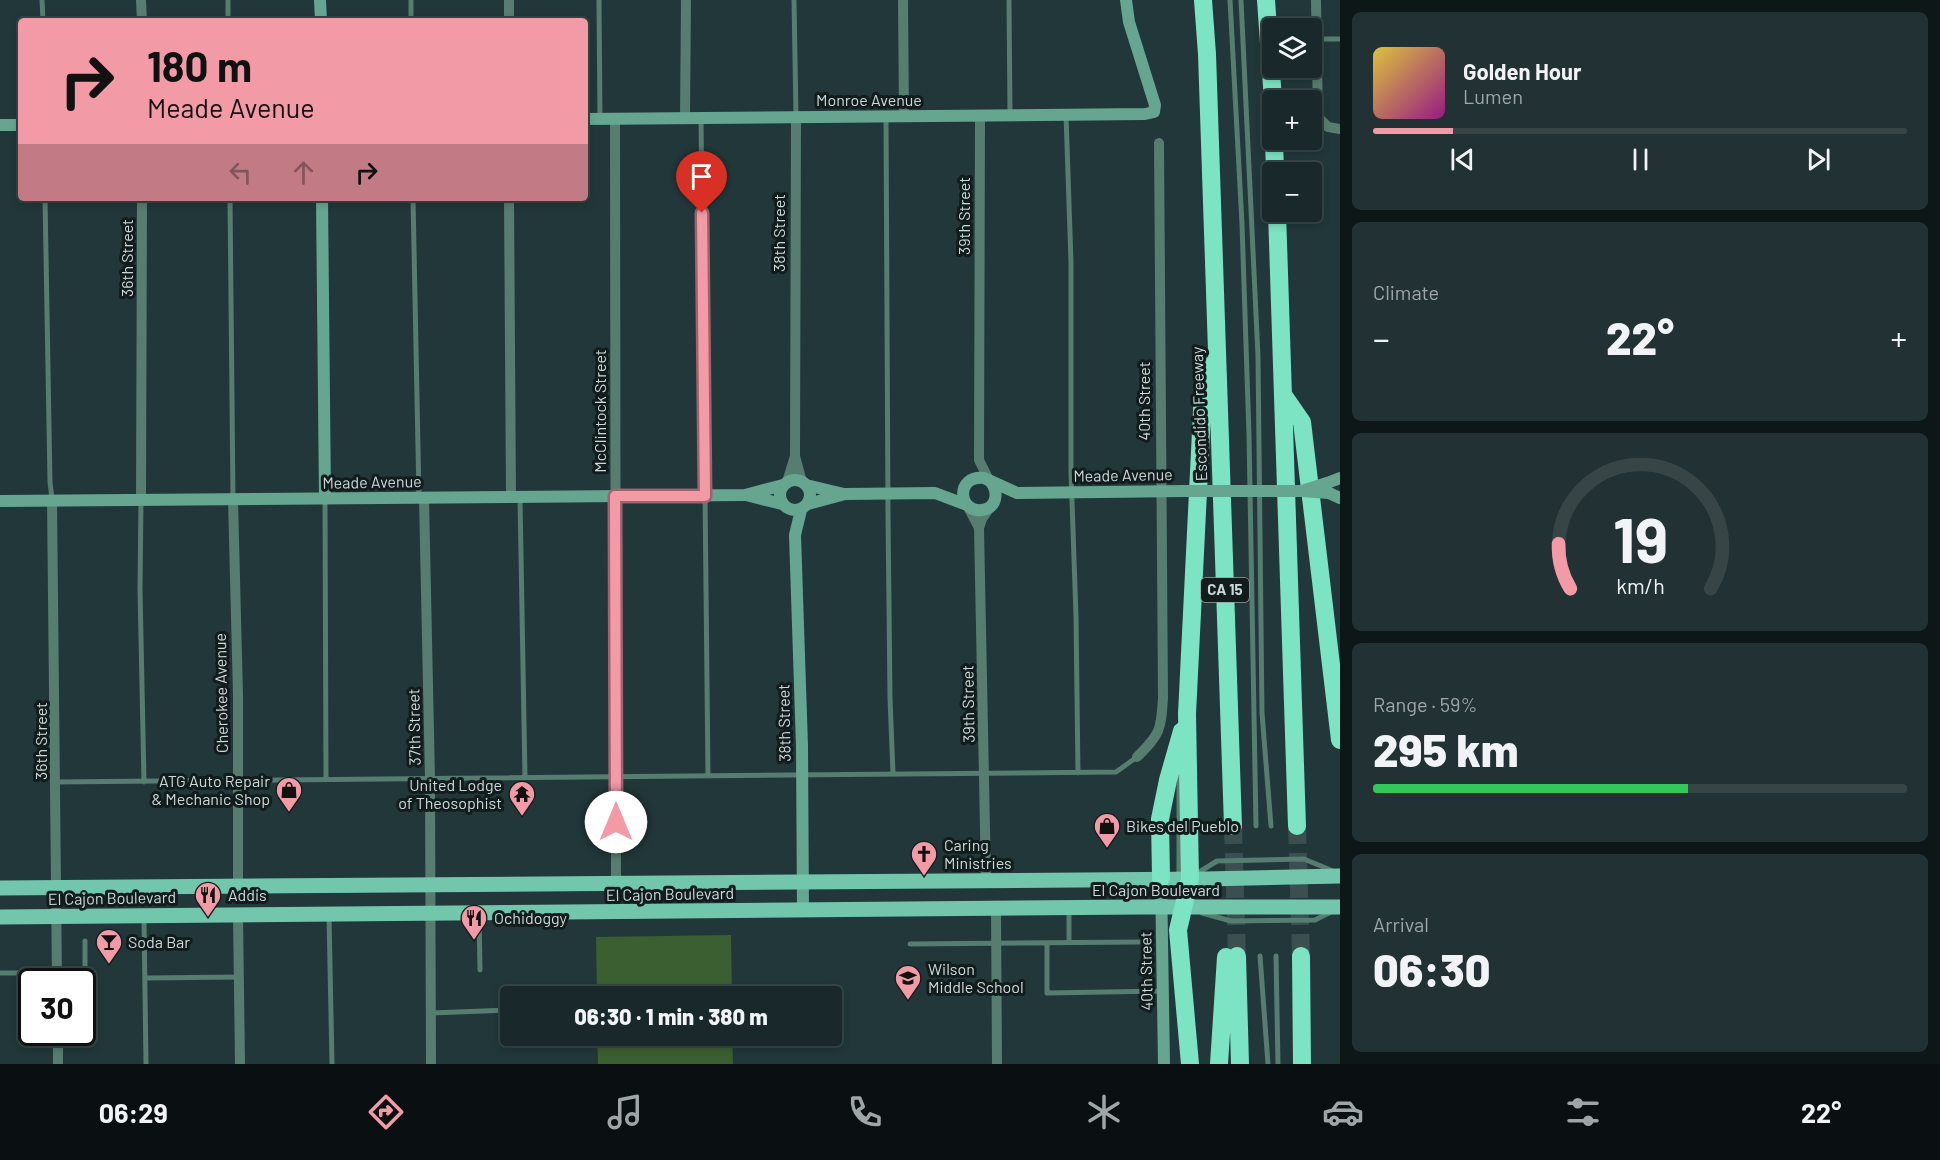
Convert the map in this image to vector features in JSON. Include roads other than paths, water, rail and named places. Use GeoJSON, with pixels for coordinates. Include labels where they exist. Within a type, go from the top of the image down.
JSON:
{"type":"FeatureCollection","features":[{"type":"Feature","properties":{"kind":"highway","name":"Escondido Freeway"},"geometry":{"type":"LineString","coordinates":[[1203,0],[1207,54],[1233,826]]}},
{"type":"Feature","properties":{"kind":"highway"},"geometry":{"type":"LineString","coordinates":[[1266,0],[1272,90]]}},
{"type":"Feature","properties":{"kind":"highway"},"geometry":{"type":"LineString","coordinates":[[1277,222],[1297,826]]}},
{"type":"Feature","properties":{"kind":"highway"},"geometry":{"type":"LineString","coordinates":[[1177,878],[1203,392],[1216,353]]}},
{"type":"Feature","properties":{"kind":"highway"},"geometry":{"type":"LineString","coordinates":[[1284,396],[1302,422],[1340,740]]}},
{"type":"Feature","properties":{"kind":"highway"},"geometry":{"type":"LineString","coordinates":[[1186,714],[1160,819],[1184,908],[1178,930],[1190,1064]]}},
{"type":"Feature","properties":{"kind":"highway"},"geometry":{"type":"LineString","coordinates":[[1219,1064],[1231,956],[1240,1064]]}},
{"type":"Feature","properties":{"kind":"highway"},"geometry":{"type":"LineString","coordinates":[[1301,956],[1302,1064]]}},
{"type":"Feature","properties":{"kind":"main road","name":"El Cajon Boulevard"},"geometry":{"type":"LineString","coordinates":[[0,888],[1340,875]]}},
{"type":"Feature","properties":{"kind":"main road","name":"El Cajon Boulevard"},"geometry":{"type":"LineString","coordinates":[[0,916],[1340,907]]}},
{"type":"Feature","properties":{"kind":"street"},"geometry":{"type":"LineString","coordinates":[[141,0],[142,18]]}},
{"type":"Feature","properties":{"kind":"street"},"geometry":{"type":"LineString","coordinates":[[320,0],[321,18]]}},
{"type":"Feature","properties":{"kind":"street"},"geometry":{"type":"LineString","coordinates":[[508,0],[509,18]]}},
{"type":"Feature","properties":{"kind":"street"},"geometry":{"type":"LineString","coordinates":[[686,0],[686,118]]}},
{"type":"Feature","properties":{"kind":"street"},"geometry":{"type":"LineString","coordinates":[[903,0],[904,116]]}},
{"type":"Feature","properties":{"kind":"street","name":"Monroe Avenue"},"geometry":{"type":"LineString","coordinates":[[588,119],[1010,116],[1154,112],[1153,96],[1129,22],[1126,0]]}},
{"type":"Feature","properties":{"kind":"street"},"geometry":{"type":"LineString","coordinates":[[1316,0],[1316,18]]}},
{"type":"Feature","properties":{"kind":"street"},"geometry":{"type":"LineString","coordinates":[[1317,78],[1318,117],[1322,123],[1336,129]]}},
{"type":"Feature","properties":{"kind":"street","name":"39th Street"},"geometry":{"type":"LineString","coordinates":[[968,482],[979,460],[980,116]]}},
{"type":"Feature","properties":{"kind":"street","name":"38th Street"},"geometry":{"type":"LineString","coordinates":[[796,117],[795,456],[804,483]]}},
{"type":"Feature","properties":{"kind":"street","name":"McClintock Street"},"geometry":{"type":"LineString","coordinates":[[615,118],[616,883]]}},
{"type":"Feature","properties":{"kind":"street"},"geometry":{"type":"LineString","coordinates":[[0,125],[18,125]]}},
{"type":"Feature","properties":{"kind":"street","name":"40th Street"},"geometry":{"type":"LineString","coordinates":[[1137,758],[1157,737],[1162,719],[1159,143]]}},
{"type":"Feature","properties":{"kind":"street","name":"36th Street"},"geometry":{"type":"LineString","coordinates":[[141,499],[142,201]]}},
{"type":"Feature","properties":{"kind":"street"},"geometry":{"type":"LineString","coordinates":[[322,201],[325,499]]}},
{"type":"Feature","properties":{"kind":"street"},"geometry":{"type":"LineString","coordinates":[[509,201],[516,497]]}},
{"type":"Feature","properties":{"kind":"street","name":"38th Street"},"geometry":{"type":"LineString","coordinates":[[785,483],[795,456]]}},
{"type":"Feature","properties":{"kind":"street","name":"39th Street"},"geometry":{"type":"LineString","coordinates":[[979,460],[989,480]]}},
{"type":"Feature","properties":{"kind":"street","name":"Meade Avenue"},"geometry":{"type":"LineString","coordinates":[[935,493],[978,477],[1017,493],[1332,491],[1340,478]]}},
{"type":"Feature","properties":{"kind":"street"},"geometry":{"type":"LineString","coordinates":[[795,480],[804,483],[810,494],[804,507],[785,506],[779,494],[785,483],[795,480]]}},
{"type":"Feature","properties":{"kind":"street"},"geometry":{"type":"LineString","coordinates":[[979,528],[982,519],[995,501],[996,490],[989,480]]}},
{"type":"Feature","properties":{"kind":"street"},"geometry":{"type":"LineString","coordinates":[[967,505],[964,501],[963,490],[968,482]]}},
{"type":"Feature","properties":{"kind":"street","name":"Meade Avenue"},"geometry":{"type":"LineString","coordinates":[[0,501],[705,496],[745,495],[785,483]]}},
{"type":"Feature","properties":{"kind":"street","name":"Meade Avenue"},"geometry":{"type":"LineString","coordinates":[[804,483],[845,494],[935,493],[982,510],[1017,493]]}},
{"type":"Feature","properties":{"kind":"street","name":"Meade Avenue"},"geometry":{"type":"LineString","coordinates":[[804,507],[845,494]]}},
{"type":"Feature","properties":{"kind":"street","name":"Meade Avenue"},"geometry":{"type":"LineString","coordinates":[[745,495],[785,506]]}},
{"type":"Feature","properties":{"kind":"street","name":"37th Street"},"geometry":{"type":"LineString","coordinates":[[422,498],[430,779],[431,1064]]}},
{"type":"Feature","properties":{"kind":"street","name":"36th Street"},"geometry":{"type":"LineString","coordinates":[[52,500],[57,968]]}},
{"type":"Feature","properties":{"kind":"street","name":"Cherokee Avenue"},"geometry":{"type":"LineString","coordinates":[[233,500],[238,886]]}},
{"type":"Feature","properties":{"kind":"street","name":"39th Street"},"geometry":{"type":"LineString","coordinates":[[967,505],[979,528],[986,879]]}},
{"type":"Feature","properties":{"kind":"street","name":"38th Street"},"geometry":{"type":"LineString","coordinates":[[785,506],[795,535],[802,775],[803,911]]}},
{"type":"Feature","properties":{"kind":"street","name":"38th Street"},"geometry":{"type":"LineString","coordinates":[[795,535],[804,507]]}},
{"type":"Feature","properties":{"kind":"street","name":"40th Street"},"geometry":{"type":"LineString","coordinates":[[1164,1064],[1162,908],[1177,878]]}},
{"type":"Feature","properties":{"kind":"street"},"geometry":{"type":"LineString","coordinates":[[996,909],[997,1064]]}},
{"type":"Feature","properties":{"kind":"street"},"geometry":{"type":"LineString","coordinates":[[238,915],[240,1064]]}},
{"type":"Feature","properties":{"kind":"street"},"geometry":{"type":"LineString","coordinates":[[58,1046],[58,1064]]}},
{"type":"Feature","properties":{"kind":"lane"},"geometry":{"type":"LineString","coordinates":[[42,0],[43,18]]}},
{"type":"Feature","properties":{"kind":"lane"},"geometry":{"type":"LineString","coordinates":[[228,0],[228,18]]}},
{"type":"Feature","properties":{"kind":"lane"},"geometry":{"type":"LineString","coordinates":[[411,0],[411,18]]}},
{"type":"Feature","properties":{"kind":"lane"},"geometry":{"type":"LineString","coordinates":[[599,0],[600,119]]}},
{"type":"Feature","properties":{"kind":"lane"},"geometry":{"type":"LineString","coordinates":[[794,0],[796,117]]}},
{"type":"Feature","properties":{"kind":"lane"},"geometry":{"type":"LineString","coordinates":[[1009,0],[1010,116]]}},
{"type":"Feature","properties":{"kind":"lane"},"geometry":{"type":"LineString","coordinates":[[1230,0],[1242,224],[1249,435],[1256,826]]}},
{"type":"Feature","properties":{"kind":"lane"},"geometry":{"type":"LineString","coordinates":[[1241,0],[1258,356],[1262,713],[1270,826]]}},
{"type":"Feature","properties":{"kind":"lane"},"geometry":{"type":"LineString","coordinates":[[1322,39],[1340,39]]}},
{"type":"Feature","properties":{"kind":"lane"},"geometry":{"type":"LineString","coordinates":[[1066,115],[1071,262],[1072,493],[1078,773]]}},
{"type":"Feature","properties":{"kind":"lane"},"geometry":{"type":"LineString","coordinates":[[701,117],[708,776]]}},
{"type":"Feature","properties":{"kind":"lane"},"geometry":{"type":"LineString","coordinates":[[886,117],[890,698],[893,774]]}},
{"type":"Feature","properties":{"kind":"lane"},"geometry":{"type":"LineString","coordinates":[[45,201],[52,500]]}},
{"type":"Feature","properties":{"kind":"lane"},"geometry":{"type":"LineString","coordinates":[[230,201],[233,500]]}},
{"type":"Feature","properties":{"kind":"lane"},"geometry":{"type":"LineString","coordinates":[[413,201],[422,498]]}},
{"type":"Feature","properties":{"kind":"lane"},"geometry":{"type":"LineString","coordinates":[[516,497],[525,778]]}},
{"type":"Feature","properties":{"kind":"lane"},"geometry":{"type":"LineString","coordinates":[[141,499],[140,589],[144,782]]}},
{"type":"Feature","properties":{"kind":"lane"},"geometry":{"type":"LineString","coordinates":[[325,499],[326,780]]}},
{"type":"Feature","properties":{"kind":"lane"},"geometry":{"type":"LineString","coordinates":[[56,783],[1078,773],[1116,772],[1137,758]]}},
{"type":"Feature","properties":{"kind":"lane"},"geometry":{"type":"LineString","coordinates":[[1069,908],[1069,942]]}},
{"type":"Feature","properties":{"kind":"lane"},"geometry":{"type":"LineString","coordinates":[[479,913],[480,970]]}},
{"type":"Feature","properties":{"kind":"lane"},"geometry":{"type":"LineString","coordinates":[[329,914],[332,1064]]}},
{"type":"Feature","properties":{"kind":"lane"},"geometry":{"type":"LineString","coordinates":[[144,915],[146,1064]]}},
{"type":"Feature","properties":{"kind":"lane"},"geometry":{"type":"LineString","coordinates":[[85,941],[85,968]]}},
{"type":"Feature","properties":{"kind":"lane"},"geometry":{"type":"LineString","coordinates":[[910,944],[1139,942]]}},
{"type":"Feature","properties":{"kind":"lane"},"geometry":{"type":"LineString","coordinates":[[1047,943],[1047,993],[1163,991]]}},
{"type":"Feature","properties":{"kind":"lane"},"geometry":{"type":"LineString","coordinates":[[1260,956],[1268,1064]]}},
{"type":"Feature","properties":{"kind":"lane"},"geometry":{"type":"LineString","coordinates":[[1276,956],[1278,1064]]}},
{"type":"Feature","properties":{"kind":"lane"},"geometry":{"type":"LineString","coordinates":[[0,972],[18,974]]}},
{"type":"Feature","properties":{"kind":"lane"},"geometry":{"type":"LineString","coordinates":[[145,978],[239,977]]}},
{"type":"Feature","properties":{"kind":"lane"},"geometry":{"type":"LineString","coordinates":[[431,1013],[500,1011]]}},
{"type":"Feature","properties":{"kind":"tunnel"},"geometry":{"type":"LineString","coordinates":[[1233,826],[1237,956]]}},
{"type":"Feature","properties":{"kind":"tunnel"},"geometry":{"type":"LineString","coordinates":[[1297,826],[1301,956]]}},
{"type":"Feature","properties":{"kind":"place","name":"ATG Auto Repair & Mechanic Shop"},"geometry":{"type":"Point","coordinates":[289,813]}},
{"type":"Feature","properties":{"kind":"place","name":"United Lodge of Theosophist"},"geometry":{"type":"Point","coordinates":[522,817]}},
{"type":"Feature","properties":{"kind":"place","name":"Bikes del Pueblo"},"geometry":{"type":"Point","coordinates":[1107,849]}},
{"type":"Feature","properties":{"kind":"place","name":"Caring Ministries"},"geometry":{"type":"Point","coordinates":[924,877]}},
{"type":"Feature","properties":{"kind":"place","name":"Addis"},"geometry":{"type":"Point","coordinates":[208,918]}},
{"type":"Feature","properties":{"kind":"place","name":"Ochidoggy"},"geometry":{"type":"Point","coordinates":[474,941]}},
{"type":"Feature","properties":{"kind":"place","name":"Soda Bar"},"geometry":{"type":"Point","coordinates":[109,965]}},
{"type":"Feature","properties":{"kind":"place","name":"Wilson Middle School"},"geometry":{"type":"Point","coordinates":[908,1001]}}]}
